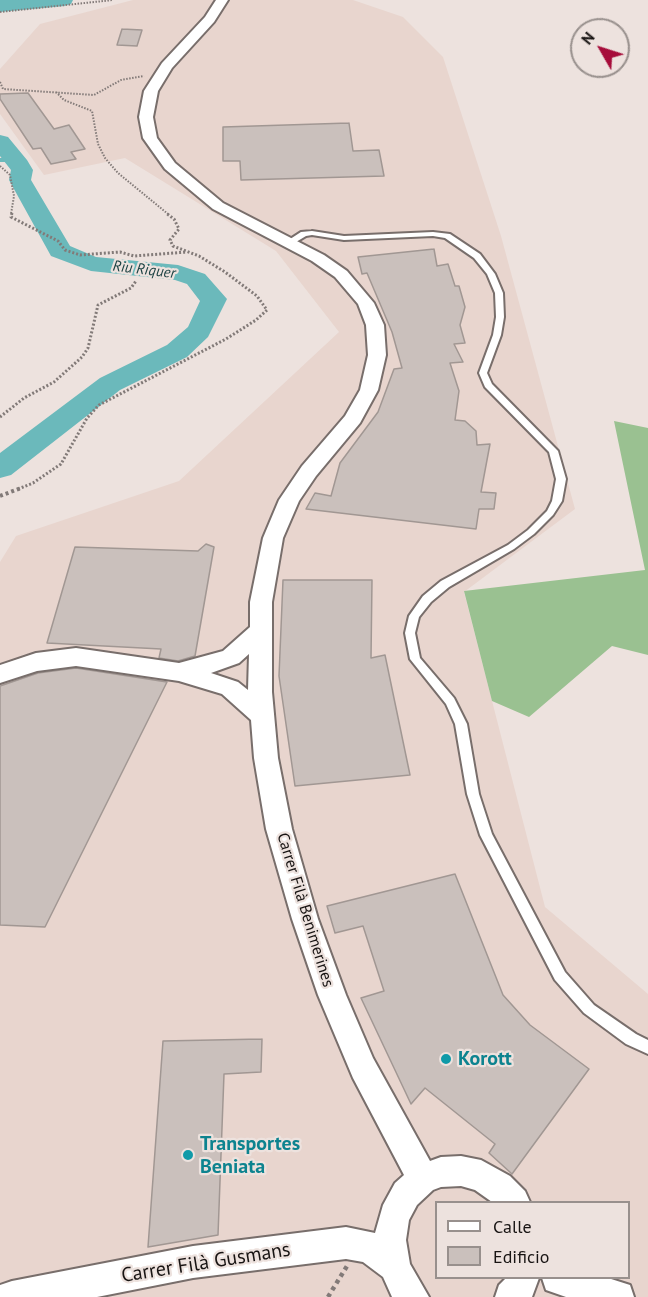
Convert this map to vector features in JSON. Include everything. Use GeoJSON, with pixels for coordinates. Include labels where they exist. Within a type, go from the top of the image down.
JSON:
{"type":"FeatureCollection","features":[{"type":"Feature","properties":{"kind":"street","name":"Carrer Filà Benimerines"},"geometry":{"type":"LineString","coordinates":[[222,0],[202,29],[159,76],[148,99],[146,117],[150,138],[162,157],[181,177],[218,206],[331,266],[358,292],[375,325],[377,355],[372,380],[362,403],[347,427],[302,480],[280,519],[268,559],[259,632],[261,715],[279,829],[305,920],[332,995],[363,1068],[423,1179]]}},
{"type":"Feature","properties":{"kind":"street"},"geometry":{"type":"LineString","coordinates":[[179,672],[221,662],[241,650],[259,632]]}},
{"type":"Feature","properties":{"kind":"street"},"geometry":{"type":"LineString","coordinates":[[0,674],[36,662],[76,657],[179,672],[230,688],[261,715]]}},
{"type":"Feature","properties":{"kind":"street"},"geometry":{"type":"LineString","coordinates":[[414,1297],[402,1283],[394,1266],[390,1240],[394,1216],[406,1194],[423,1179],[441,1172],[461,1171],[481,1176],[499,1187],[512,1201]]}},
{"type":"Feature","properties":{"kind":"street","name":"Carrer Filà Gusmans"},"geometry":{"type":"LineString","coordinates":[[12,1297],[194,1262],[346,1243],[370,1247],[394,1266]]}},
{"type":"Feature","properties":{"kind":"street"},"geometry":{"type":"LineString","coordinates":[[511,1297],[519,1288],[523,1279]]}},
{"type":"Feature","properties":{"kind":"street"},"geometry":{"type":"LineString","coordinates":[[561,1279],[618,1297]]}},
{"type":"Feature","properties":{"kind":"lane"},"geometry":{"type":"LineString","coordinates":[[288,243],[304,234],[312,233],[344,238],[433,234],[447,236],[477,256],[491,274],[499,293],[500,317],[497,335],[483,373],[488,385],[553,451],[561,479],[559,490],[550,513],[531,532],[511,547],[445,585],[427,599],[414,616],[410,633],[415,659],[450,701],[461,724],[473,794],[486,835],[560,976],[590,1009],[631,1039],[648,1047]]}},
{"type":"Feature","properties":{"kind":"path"},"geometry":{"type":"LineString","coordinates":[[0,12],[113,0]]}},
{"type":"Feature","properties":{"kind":"path"},"geometry":{"type":"LineString","coordinates":[[0,82],[3,89],[94,96],[121,80],[146,75],[159,76]]}},
{"type":"Feature","properties":{"kind":"path"},"geometry":{"type":"LineString","coordinates":[[0,496],[33,483],[61,464],[87,418],[99,405],[221,343],[267,310],[257,296],[199,256],[172,246],[170,240],[179,229],[174,219],[118,173],[105,158],[98,144],[92,111],[64,100],[56,92]]}},
{"type":"Feature","properties":{"kind":"path"},"geometry":{"type":"LineString","coordinates":[[0,166],[10,175],[14,196],[10,217],[46,233],[70,252],[80,255],[120,252],[134,258],[188,252]]}},
{"type":"Feature","properties":{"kind":"path"},"geometry":{"type":"LineString","coordinates":[[0,417],[24,398],[54,382],[82,357],[88,348],[98,305],[131,288],[136,281]]}},
{"type":"Feature","properties":{"kind":"path"},"geometry":{"type":"LineString","coordinates":[[328,1297],[359,1245]]}},
{"type":"Feature","properties":{"kind":"shaded area"},"geometry":{"type":"Polygon","coordinates":[[[133,0],[353,0],[403,17],[443,57],[501,236],[575,509],[464,592],[545,907],[648,994],[648,1297],[0,1297],[0,562],[16,536],[179,481],[339,332],[276,251],[125,158],[44,175],[0,114],[0,69],[40,24],[133,0]]]}},
{"type":"Feature","properties":{"kind":"green space"},"geometry":{"type":"Polygon","coordinates":[[[614,421],[648,428],[648,655],[612,646],[529,717],[492,701],[464,591],[645,570],[614,421]]]}},
{"type":"Feature","properties":{"kind":"building"},"geometry":{"type":"Polygon","coordinates":[[[122,29],[142,30],[137,46],[117,45],[122,29]]]}},
{"type":"Feature","properties":{"kind":"building"},"geometry":{"type":"Polygon","coordinates":[[[28,93],[54,129],[69,125],[85,149],[71,152],[76,159],[51,164],[41,148],[33,149],[0,99],[0,94],[28,93]]]}},
{"type":"Feature","properties":{"kind":"building"},"geometry":{"type":"Polygon","coordinates":[[[349,123],[353,151],[379,150],[384,176],[241,180],[240,161],[223,161],[223,127],[349,123]]]}},
{"type":"Feature","properties":{"kind":"building"},"geometry":{"type":"Polygon","coordinates":[[[434,249],[437,266],[448,264],[455,286],[459,286],[465,307],[460,325],[465,343],[454,344],[463,362],[450,363],[459,391],[455,420],[465,421],[476,431],[477,445],[490,444],[481,492],[496,493],[494,509],[479,509],[476,529],[306,509],[315,493],[331,496],[340,463],[378,412],[394,369],[402,368],[392,332],[367,273],[362,274],[358,257],[434,249]]]}},
{"type":"Feature","properties":{"kind":"building"},"geometry":{"type":"Polygon","coordinates":[[[206,544],[214,547],[195,656],[178,661],[159,658],[161,649],[47,643],[75,547],[198,551],[206,544]]]}},
{"type":"Feature","properties":{"kind":"building"},"geometry":{"type":"Polygon","coordinates":[[[283,580],[372,580],[371,658],[385,655],[410,775],[295,786],[279,676],[283,580]]]}},
{"type":"Feature","properties":{"kind":"building"},"geometry":{"type":"Polygon","coordinates":[[[76,668],[167,682],[45,927],[0,925],[0,686],[38,673],[76,668]]]}},
{"type":"Feature","properties":{"kind":"building"},"geometry":{"type":"Polygon","coordinates":[[[455,874],[503,995],[530,1025],[589,1069],[512,1174],[489,1153],[495,1144],[425,1088],[411,1104],[361,998],[384,991],[363,926],[335,933],[327,906],[455,874]]]}},
{"type":"Feature","properties":{"kind":"building","name":"Transportes Beniata"},"geometry":{"type":"Polygon","coordinates":[[[262,1039],[261,1072],[224,1074],[218,1235],[148,1247],[163,1041],[262,1039]]]}},
{"type":"Feature","properties":{"kind":"waterway","name":"Riu Riquer"},"geometry":{"type":"LineString","coordinates":[[0,6],[64,0]]}},
{"type":"Feature","properties":{"kind":"waterway","name":"Riu Riquer"},"geometry":{"type":"LineString","coordinates":[[0,142],[22,170],[20,180],[60,251],[91,264],[178,273],[196,279],[204,286],[204,291],[214,299],[199,331],[177,351],[110,384],[0,468]]}},
{"type":"Feature","properties":{"kind":"waterway"},"geometry":{"type":"LineString","coordinates":[[0,160],[16,160]]}},
{"type":"Feature","properties":{"kind":"place","name":"Korott"},"geometry":{"type":"Point","coordinates":[446,1059]}},
{"type":"Feature","properties":{"kind":"place","name":"Transportes Beniata"},"geometry":{"type":"Point","coordinates":[188,1155]}}]}
